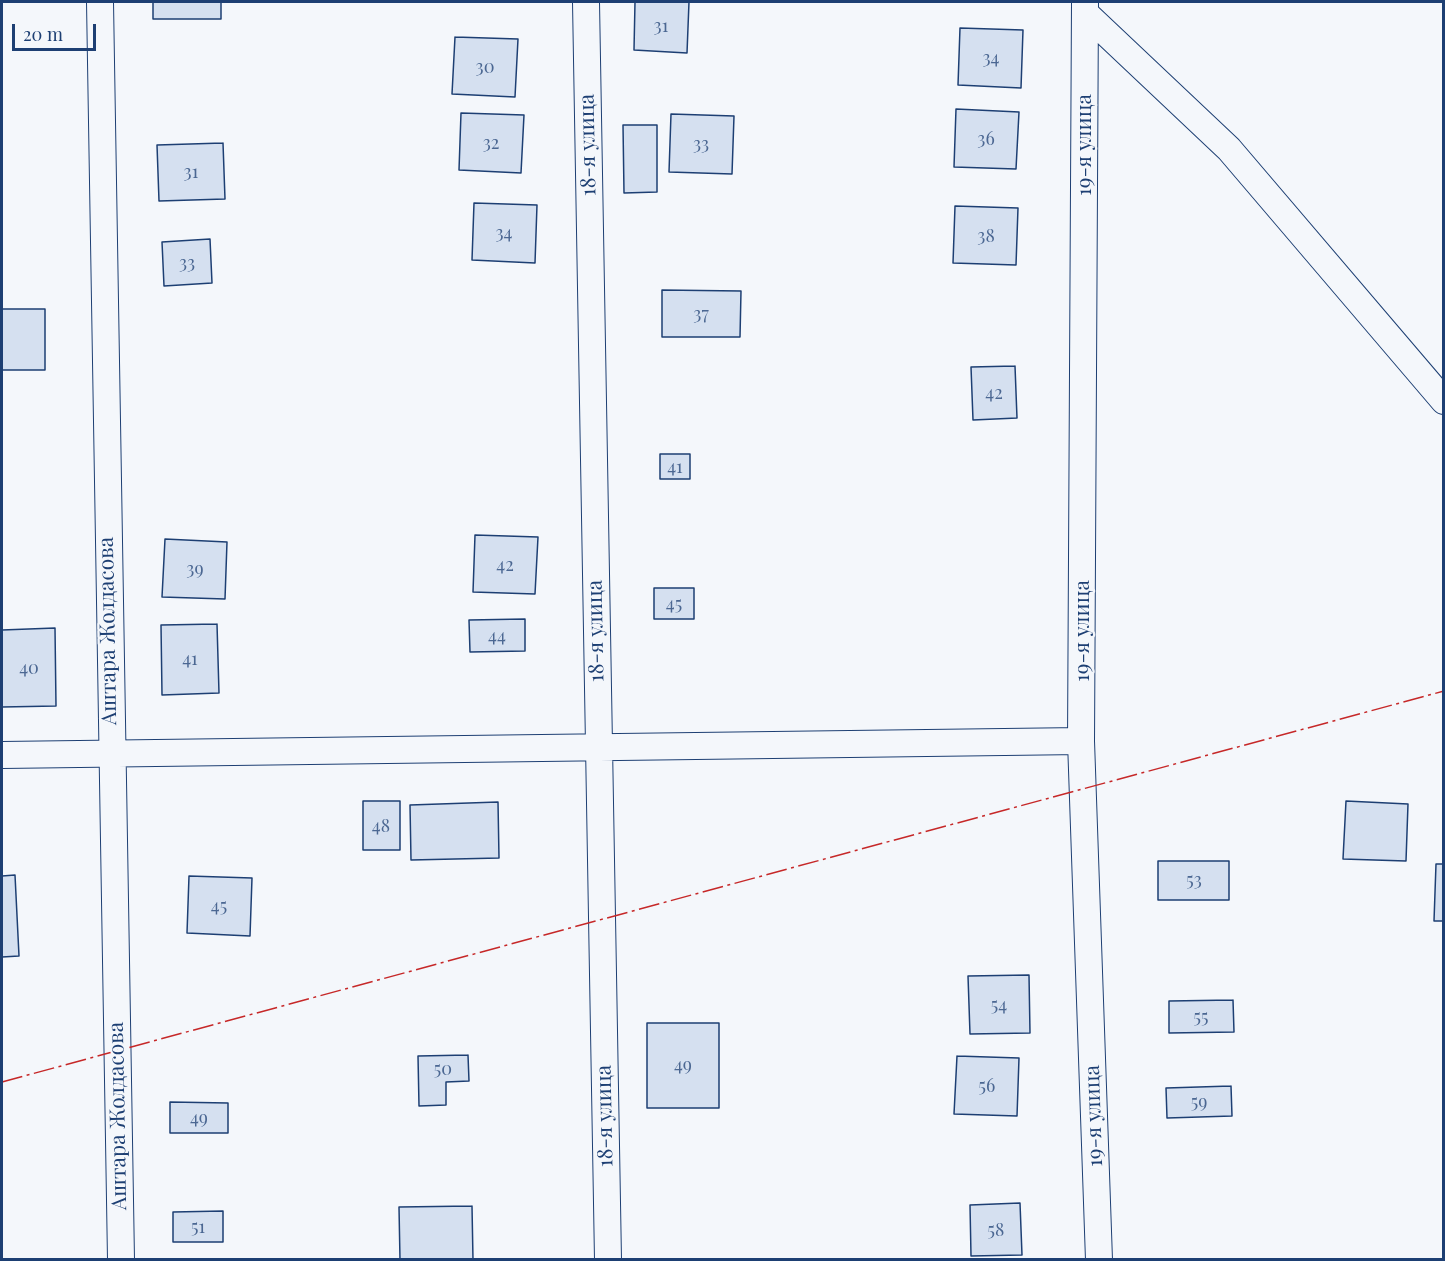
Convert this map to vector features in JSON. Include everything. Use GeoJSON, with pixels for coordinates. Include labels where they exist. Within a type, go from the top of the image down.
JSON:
{"type":"FeatureCollection","features":[{"type":"Feature","properties":{"kind":"street","name":"Аштара Жолдасова"},"geometry":{"type":"LineString","coordinates":[[100,2],[110,752],[121,1260]]}},
{"type":"Feature","properties":{"kind":"street","name":"18-я улица"},"geometry":{"type":"LineString","coordinates":[[586,2],[608,1260]]}},
{"type":"Feature","properties":{"kind":"street"},"geometry":{"type":"LineString","coordinates":[[1085,7],[1229,148],[1443,401]]}},
{"type":"Feature","properties":{"kind":"street","name":"19-я улица"},"geometry":{"type":"LineString","coordinates":[[1085,7],[1081,741],[1099,1260]]}},
{"type":"Feature","properties":{"kind":"street"},"geometry":{"type":"LineString","coordinates":[[2,754],[598,749],[1081,741]]}},
{"type":"Feature","properties":{"kind":"building"},"geometry":{"type":"Polygon","coordinates":[[[153,2],[221,2],[221,19],[153,19],[153,2]]]}},
{"type":"Feature","properties":{"kind":"building"},"geometry":{"type":"Polygon","coordinates":[[[635,2],[689,2],[687,53],[634,50],[635,2]]]}},
{"type":"Feature","properties":{"kind":"building"},"geometry":{"type":"Polygon","coordinates":[[[960,28],[1023,30],[1021,88],[958,85],[960,28]]]}},
{"type":"Feature","properties":{"kind":"building"},"geometry":{"type":"Polygon","coordinates":[[[455,37],[518,39],[515,97],[452,94],[455,37]]]}},
{"type":"Feature","properties":{"kind":"building"},"geometry":{"type":"Polygon","coordinates":[[[956,109],[1019,112],[1016,169],[954,167],[956,109]]]}},
{"type":"Feature","properties":{"kind":"building"},"geometry":{"type":"Polygon","coordinates":[[[461,113],[524,115],[521,173],[459,170],[461,113]]]}},
{"type":"Feature","properties":{"kind":"building"},"geometry":{"type":"Polygon","coordinates":[[[671,114],[734,116],[732,174],[669,172],[671,114]]]}},
{"type":"Feature","properties":{"kind":"building"},"geometry":{"type":"Polygon","coordinates":[[[623,125],[657,125],[657,192],[624,193],[623,125]]]}},
{"type":"Feature","properties":{"kind":"building"},"geometry":{"type":"Polygon","coordinates":[[[223,143],[225,199],[159,201],[157,145],[223,143]]]}},
{"type":"Feature","properties":{"kind":"building"},"geometry":{"type":"Polygon","coordinates":[[[474,203],[537,205],[535,263],[472,260],[474,203]]]}},
{"type":"Feature","properties":{"kind":"building"},"geometry":{"type":"Polygon","coordinates":[[[955,206],[1018,208],[1016,265],[953,263],[955,206]]]}},
{"type":"Feature","properties":{"kind":"building"},"geometry":{"type":"Polygon","coordinates":[[[210,239],[212,283],[164,286],[162,242],[210,239]]]}},
{"type":"Feature","properties":{"kind":"building"},"geometry":{"type":"Polygon","coordinates":[[[662,290],[741,291],[740,337],[662,337],[662,290]]]}},
{"type":"Feature","properties":{"kind":"building"},"geometry":{"type":"Polygon","coordinates":[[[2,309],[45,309],[45,370],[2,370],[2,309]]]}},
{"type":"Feature","properties":{"kind":"building"},"geometry":{"type":"Polygon","coordinates":[[[1015,366],[1017,418],[973,420],[971,367],[1015,366]]]}},
{"type":"Feature","properties":{"kind":"building"},"geometry":{"type":"Polygon","coordinates":[[[660,454],[690,454],[690,479],[660,479],[660,454]]]}},
{"type":"Feature","properties":{"kind":"building"},"geometry":{"type":"Polygon","coordinates":[[[475,535],[538,537],[535,594],[473,592],[475,535]]]}},
{"type":"Feature","properties":{"kind":"building"},"geometry":{"type":"Polygon","coordinates":[[[165,539],[227,542],[225,599],[162,597],[165,539]]]}},
{"type":"Feature","properties":{"kind":"building"},"geometry":{"type":"Polygon","coordinates":[[[654,588],[694,588],[694,619],[654,619],[654,588]]]}},
{"type":"Feature","properties":{"kind":"building"},"geometry":{"type":"Polygon","coordinates":[[[525,619],[525,651],[470,652],[469,620],[525,619]]]}},
{"type":"Feature","properties":{"kind":"building"},"geometry":{"type":"Polygon","coordinates":[[[217,624],[219,693],[162,695],[161,625],[217,624]]]}},
{"type":"Feature","properties":{"kind":"building"},"geometry":{"type":"Polygon","coordinates":[[[55,628],[56,706],[2,707],[2,630],[55,628]]]}},
{"type":"Feature","properties":{"kind":"building"},"geometry":{"type":"Polygon","coordinates":[[[363,801],[400,801],[400,850],[363,850],[363,801]]]}},
{"type":"Feature","properties":{"kind":"building"},"geometry":{"type":"Polygon","coordinates":[[[1346,801],[1408,804],[1406,861],[1343,859],[1346,801]]]}},
{"type":"Feature","properties":{"kind":"building"},"geometry":{"type":"Polygon","coordinates":[[[498,802],[499,858],[411,860],[410,805],[498,802]]]}},
{"type":"Feature","properties":{"kind":"building"},"geometry":{"type":"Polygon","coordinates":[[[1158,861],[1229,861],[1229,900],[1158,900],[1158,861]]]}},
{"type":"Feature","properties":{"kind":"building"},"geometry":{"type":"Polygon","coordinates":[[[1436,864],[1444,864],[1444,921],[1434,921],[1436,864]]]}},
{"type":"Feature","properties":{"kind":"building"},"geometry":{"type":"Polygon","coordinates":[[[15,875],[19,956],[2,957],[2,876],[15,875]]]}},
{"type":"Feature","properties":{"kind":"building"},"geometry":{"type":"Polygon","coordinates":[[[189,876],[252,878],[250,936],[187,933],[189,876]]]}},
{"type":"Feature","properties":{"kind":"building"},"geometry":{"type":"Polygon","coordinates":[[[1029,975],[1030,1033],[970,1034],[968,976],[1029,975]]]}},
{"type":"Feature","properties":{"kind":"building"},"geometry":{"type":"Polygon","coordinates":[[[1233,1000],[1234,1032],[1169,1033],[1169,1001],[1233,1000]]]}},
{"type":"Feature","properties":{"kind":"building"},"geometry":{"type":"Polygon","coordinates":[[[647,1023],[719,1023],[719,1108],[647,1108],[647,1023]]]}},
{"type":"Feature","properties":{"kind":"building"},"geometry":{"type":"Polygon","coordinates":[[[468,1055],[469,1081],[446,1082],[446,1105],[419,1106],[418,1056],[468,1055]]]}},
{"type":"Feature","properties":{"kind":"building"},"geometry":{"type":"Polygon","coordinates":[[[957,1056],[1019,1058],[1017,1116],[954,1114],[957,1056]]]}},
{"type":"Feature","properties":{"kind":"building"},"geometry":{"type":"Polygon","coordinates":[[[1231,1086],[1232,1116],[1167,1118],[1166,1088],[1231,1086]]]}},
{"type":"Feature","properties":{"kind":"building"},"geometry":{"type":"Polygon","coordinates":[[[170,1102],[228,1103],[228,1133],[170,1133],[170,1102]]]}},
{"type":"Feature","properties":{"kind":"building"},"geometry":{"type":"Polygon","coordinates":[[[1020,1203],[1022,1255],[971,1256],[970,1205],[1020,1203]]]}},
{"type":"Feature","properties":{"kind":"building"},"geometry":{"type":"Polygon","coordinates":[[[472,1206],[473,1260],[400,1260],[399,1207],[472,1206]]]}},
{"type":"Feature","properties":{"kind":"building"},"geometry":{"type":"Polygon","coordinates":[[[223,1211],[223,1242],[173,1242],[173,1212],[223,1211]]]}},
{"type":"Feature","properties":{"kind":"power"},"geometry":{"type":"LineString","coordinates":[[2,1082],[1444,691]]}}]}
